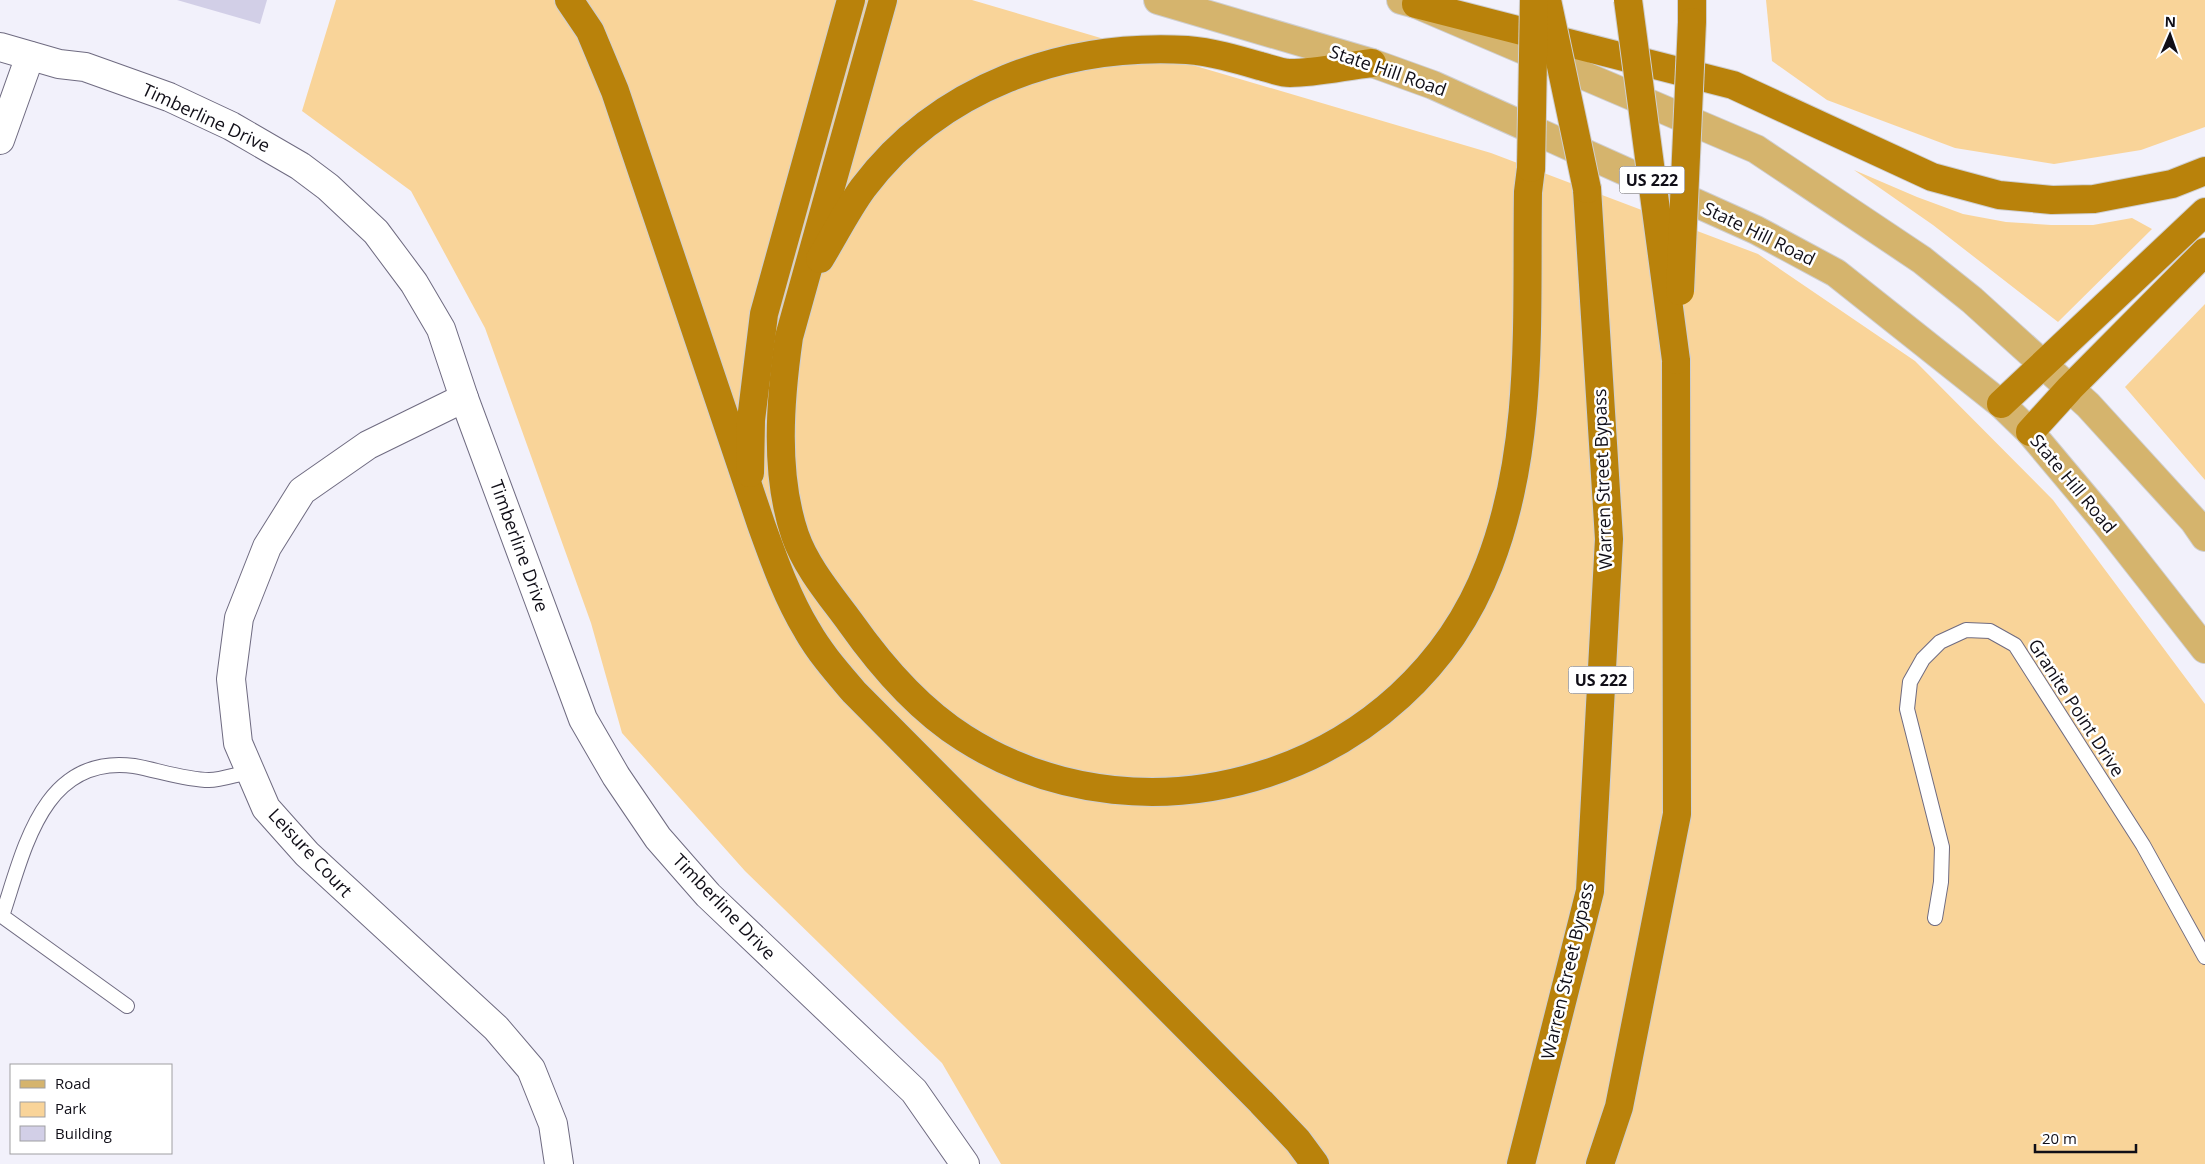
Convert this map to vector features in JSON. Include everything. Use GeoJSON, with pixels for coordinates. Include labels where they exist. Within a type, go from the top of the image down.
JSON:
{"type":"FeatureCollection","features":[{"type":"Feature","properties":{"kind":"highway"},"geometry":{"type":"LineString","coordinates":[[569,0],[590,31],[615,91],[775,565],[806,630],[824,656],[854,692],[1261,1102],[1298,1141],[1315,1164]]}},
{"type":"Feature","properties":{"kind":"highway"},"geometry":{"type":"LineString","coordinates":[[750,493],[751,420],[764,314],[851,0]]}},
{"type":"Feature","properties":{"kind":"highway"},"geometry":{"type":"LineString","coordinates":[[883,0],[789,337],[783,377],[782,424],[785,493],[795,537],[817,576],[896,680],[931,714],[964,738],[1030,770],[1062,781],[1123,790],[1188,791],[1213,788],[1271,772],[1298,762],[1358,730],[1388,706],[1415,679],[1450,638],[1463,619],[1488,569],[1511,494],[1519,453],[1525,370],[1534,0]]}},
{"type":"Feature","properties":{"kind":"highway","name":"Warren Street Bypass"},"geometry":{"type":"LineString","coordinates":[[1521,1164],[1590,891],[1609,540],[1587,189],[1548,0]]}},
{"type":"Feature","properties":{"kind":"highway","name":"US 222"},"geometry":{"type":"LineString","coordinates":[[1600,1164],[1619,1108],[1677,814],[1676,360],[1628,0]]}},
{"type":"Feature","properties":{"kind":"highway"},"geometry":{"type":"LineString","coordinates":[[1408,2],[1733,85],[1932,176],[1999,195],[2052,200],[2094,199],[2172,184],[2205,171]]}},
{"type":"Feature","properties":{"kind":"highway"},"geometry":{"type":"LineString","coordinates":[[1676,360],[1692,11]]}},
{"type":"Feature","properties":{"kind":"highway"},"geometry":{"type":"LineString","coordinates":[[803,289],[863,189],[889,159],[920,129],[971,95],[1000,80],[1094,55],[1141,50],[1187,50],[1216,54],[1288,73],[1372,63]]}},
{"type":"Feature","properties":{"kind":"highway"},"geometry":{"type":"LineString","coordinates":[[2001,404],[2205,212]]}},
{"type":"Feature","properties":{"kind":"highway"},"geometry":{"type":"LineString","coordinates":[[2030,432],[2070,388],[2205,252]]}},
{"type":"Feature","properties":{"kind":"main road","name":"State Hill Road"},"geometry":{"type":"LineString","coordinates":[[1158,0],[1372,63],[1433,85],[1738,222],[1836,273],[2001,404],[2030,432],[2103,520],[2205,649]]}},
{"type":"Feature","properties":{"kind":"main road"},"geometry":{"type":"LineString","coordinates":[[1408,2],[1756,149],[1922,260],[1972,300],[2070,388],[2194,521],[2205,537]]}},
{"type":"Feature","properties":{"kind":"street","name":"Timberline Drive"},"geometry":{"type":"LineString","coordinates":[[0,47],[59,64],[85,67],[169,97],[231,126],[270,147],[328,187],[376,232],[414,284],[441,328],[464,398],[583,718],[616,776],[658,838],[708,895],[914,1091],[965,1164]]}},
{"type":"Feature","properties":{"kind":"street"},"geometry":{"type":"LineString","coordinates":[[0,140],[30,56]]}},
{"type":"Feature","properties":{"kind":"street","name":"Leisure Court"},"geometry":{"type":"LineString","coordinates":[[464,398],[368,445],[302,491],[267,548],[239,618],[230,679],[238,743],[266,808],[307,854],[496,1028],[531,1069],[553,1124],[559,1164]]}},
{"type":"Feature","properties":{"kind":"lane","name":"Granite Point Drive"},"geometry":{"type":"LineString","coordinates":[[1935,918],[1941,882],[1942,847],[1907,709],[1910,682],[1923,659],[1940,642],[1966,630],[1990,631],[2015,645],[2143,845],[2205,956]]}},
{"type":"Feature","properties":{"kind":"lane"},"geometry":{"type":"LineString","coordinates":[[127,1006],[2,916],[33,825],[50,798],[70,779],[100,767],[131,766],[209,780],[250,772]]}},
{"type":"Feature","properties":{"kind":"green space"},"geometry":{"type":"Polygon","coordinates":[[[336,0],[972,0],[1491,153],[1758,254],[1915,361],[2053,500],[2205,704],[2205,1164],[1001,1164],[942,1063],[745,871],[622,733],[591,623],[485,328],[411,191],[302,111],[336,0]]]}},
{"type":"Feature","properties":{"kind":"green space"},"geometry":{"type":"Polygon","coordinates":[[[1766,0],[2205,0],[2205,127],[2141,150],[2054,164],[1955,148],[1827,100],[1772,61],[1766,0]]]}},
{"type":"Feature","properties":{"kind":"green space"},"geometry":{"type":"Polygon","coordinates":[[[1854,170],[1963,214],[2006,222],[2051,225],[2093,225],[2132,218],[2152,229],[2058,322],[1933,225],[1854,170]]]}},
{"type":"Feature","properties":{"kind":"green space"},"geometry":{"type":"Polygon","coordinates":[[[2205,304],[2205,480],[2125,387],[2205,304]]]}},
{"type":"Feature","properties":{"kind":"building"},"geometry":{"type":"Polygon","coordinates":[[[177,0],[267,0],[260,24],[177,0]]]}}]}
